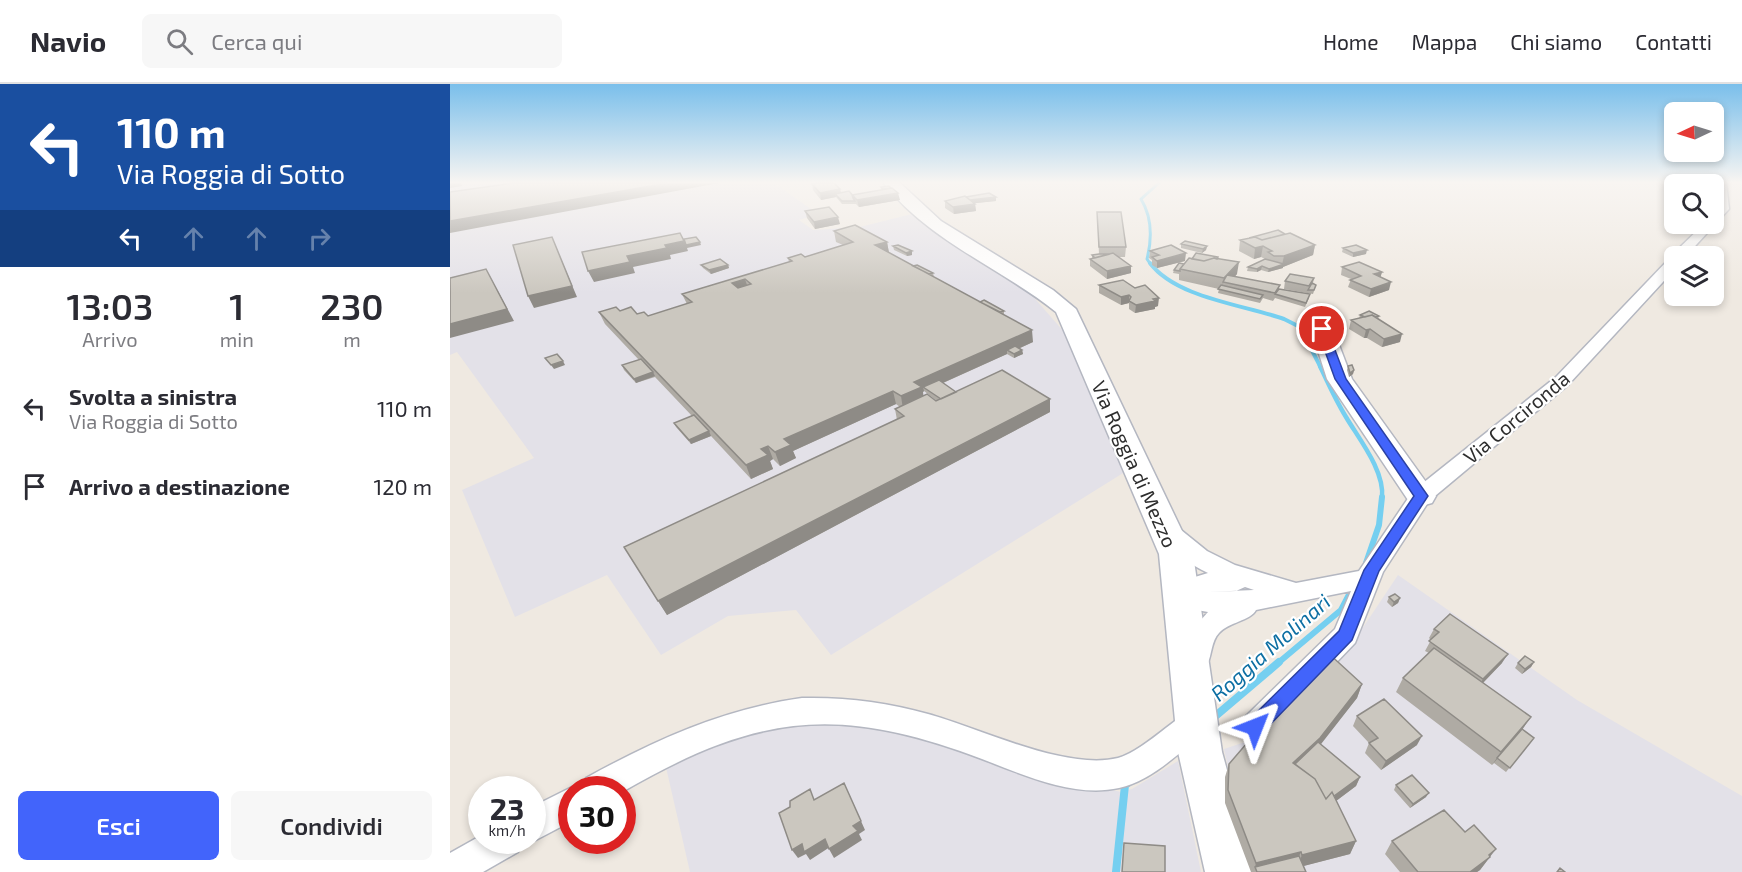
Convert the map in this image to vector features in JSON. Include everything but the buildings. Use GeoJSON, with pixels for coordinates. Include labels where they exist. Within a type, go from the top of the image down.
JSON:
{"type":"FeatureCollection","features":[{"type":"Feature","properties":{"kind":"street","name":"Via Roggia di Mezzo"},"geometry":{"type":"LineString","coordinates":[[928,219],[1046,294],[1065,309],[1176,554],[1196,722],[1230,872]]}},
{"type":"Feature","properties":{"kind":"street"},"geometry":{"type":"LineString","coordinates":[[1689,246],[1700,234]]}},
{"type":"Feature","properties":{"kind":"street","name":"Via Corcironda"},"geometry":{"type":"LineString","coordinates":[[1255,727],[1346,635],[1368,579],[1421,496],[1562,381],[1664,273]]}},
{"type":"Feature","properties":{"kind":"street"},"geometry":{"type":"LineString","coordinates":[[1322,329],[1340,379],[1421,496]]}},
{"type":"Feature","properties":{"kind":"street"},"geometry":{"type":"LineString","coordinates":[[1164,527],[1188,552],[1213,568],[1237,578],[1295,591]]}},
{"type":"Feature","properties":{"kind":"street"},"geometry":{"type":"LineString","coordinates":[[1181,591],[1201,601],[1244,602],[1368,579]]}},
{"type":"Feature","properties":{"kind":"street"},"geometry":{"type":"LineString","coordinates":[[622,776],[708,731],[753,718],[796,711],[838,711],[884,716],[958,737],[1023,760],[1093,777],[1124,773],[1196,722],[1198,654],[1205,629],[1220,616],[1295,591]]}},
{"type":"Feature","properties":{"kind":"street"},"geometry":{"type":"LineString","coordinates":[[450,872],[482,854]]}},
{"type":"Feature","properties":{"kind":"shaded area"},"geometry":{"type":"Polygon","coordinates":[[[450,219],[803,219],[799,220],[813,230],[860,227],[893,219],[918,219],[1030,293],[1065,333],[1128,470],[831,655],[796,610],[728,616],[661,655],[607,575],[515,617],[462,490],[534,458],[457,352],[450,355],[450,219]]]}},
{"type":"Feature","properties":{"kind":"shaded area"},"geometry":{"type":"Polygon","coordinates":[[[1398,575],[1577,700],[1742,796],[1742,872],[1238,872],[1229,771],[1224,749],[1245,742],[1263,732],[1334,661],[1364,626],[1398,575]]]}},
{"type":"Feature","properties":{"kind":"shaded area"},"geometry":{"type":"Polygon","coordinates":[[[803,721],[860,725],[910,734],[1020,768],[1121,792],[1132,789],[1178,761],[1201,872],[690,872],[665,763],[718,738],[803,721]]]}},
{"type":"Feature","properties":{"kind":"waterway","name":"Roggia Molinari"},"geometry":{"type":"LineString","coordinates":[[1148,219],[1150,244],[1147,259],[1151,265]]}},
{"type":"Feature","properties":{"kind":"waterway","name":"Roggia Molinari"},"geometry":{"type":"LineString","coordinates":[[1150,263],[1176,285],[1212,299],[1284,319],[1300,327],[1320,367]]}},
{"type":"Feature","properties":{"kind":"waterway","name":"Roggia Molinari"},"geometry":{"type":"LineString","coordinates":[[1320,367],[1339,405],[1375,466],[1382,488],[1382,497]]}},
{"type":"Feature","properties":{"kind":"waterway","name":"Roggia Molinari"},"geometry":{"type":"LineString","coordinates":[[1366,563],[1379,525],[1382,497]]}},
{"type":"Feature","properties":{"kind":"waterway","name":"Roggia Molinari"},"geometry":{"type":"LineString","coordinates":[[1278,663],[1341,610],[1353,587]]}},
{"type":"Feature","properties":{"kind":"waterway","name":"Roggia Molinari"},"geometry":{"type":"LineString","coordinates":[[1212,719],[1279,662]]}},
{"type":"Feature","properties":{"kind":"waterway","name":"Roggia Molinari"},"geometry":{"type":"LineString","coordinates":[[1116,872],[1125,785],[1128,783]]}},
{"type":"Feature","properties":{"kind":"route"},"geometry":{"type":"LineString","coordinates":[[1255,727],[1346,635],[1372,570],[1421,496],[1340,379],[1322,329]]}}]}
